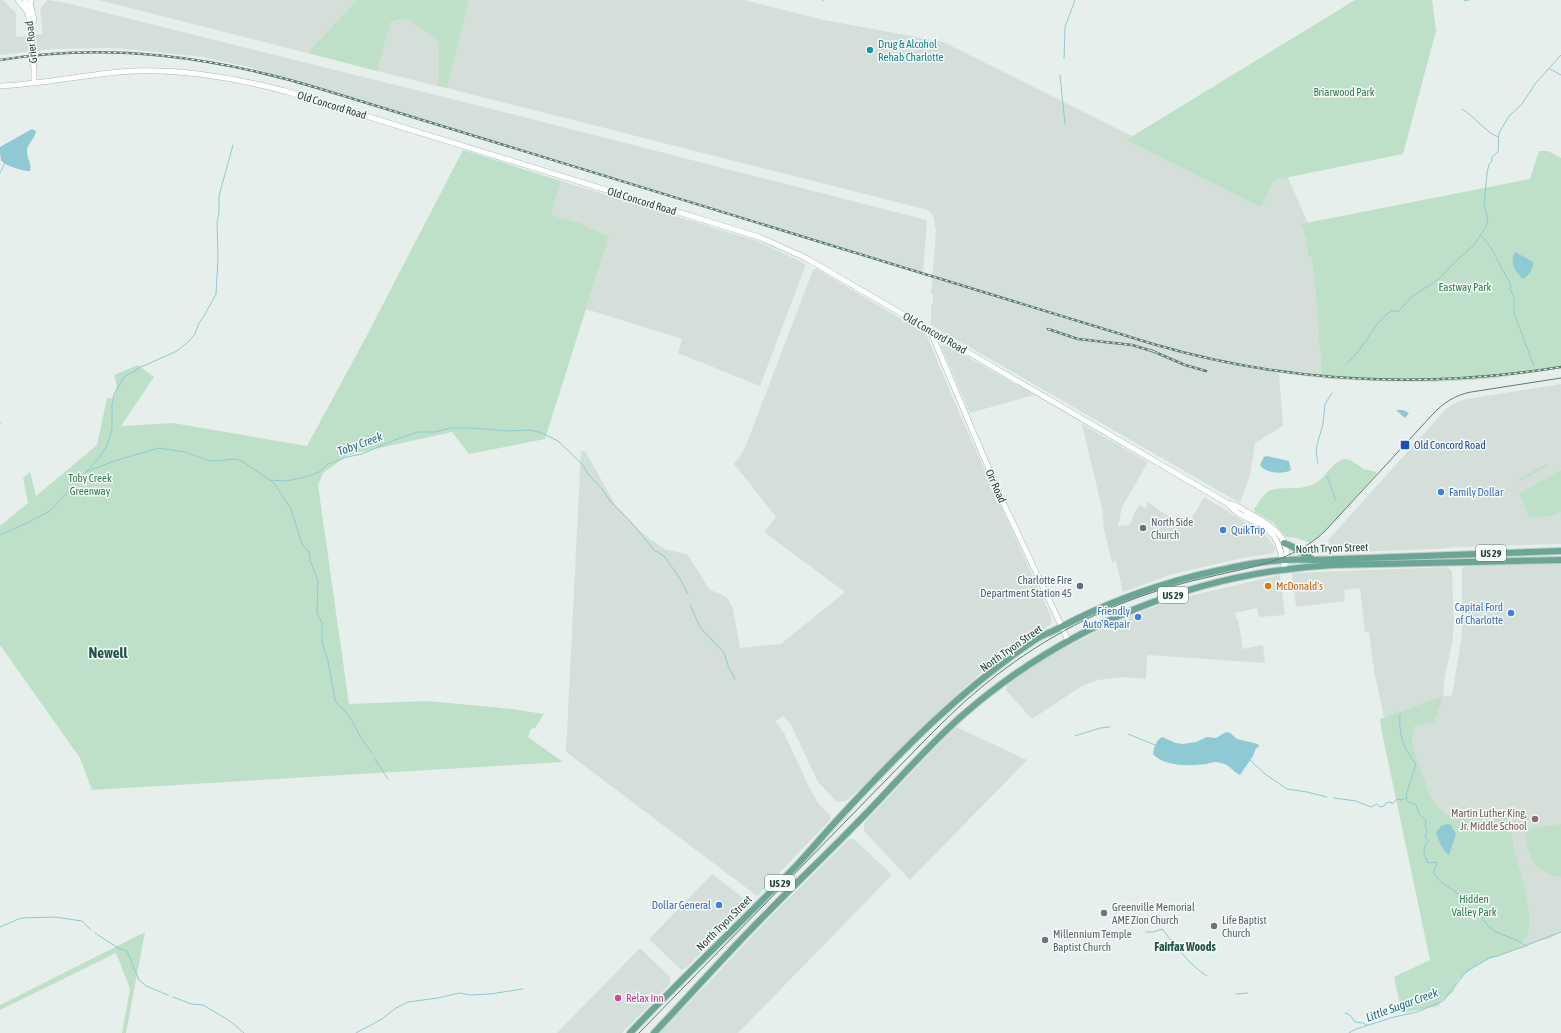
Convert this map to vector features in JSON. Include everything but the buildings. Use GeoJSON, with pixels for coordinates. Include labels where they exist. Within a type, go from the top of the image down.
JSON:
{"type":"FeatureCollection","features":[{"type":"Feature","properties":{"kind":"main road"},"geometry":{"type":"LineString","coordinates":[[1284,542],[1313,560]]}},
{"type":"Feature","properties":{"kind":"main road"},"geometry":{"type":"LineString","coordinates":[[1551,550],[1561,547]]}},
{"type":"Feature","properties":{"kind":"main road","name":"North Tryon Street"},"geometry":{"type":"LineString","coordinates":[[630,1033],[789,873],[840,817],[940,715],[975,685],[1040,637],[1123,598],[1158,585],[1222,570],[1284,559],[1313,560],[1551,550],[1561,551]]}},
{"type":"Feature","properties":{"kind":"main road"},"geometry":{"type":"LineString","coordinates":[[1455,562],[1460,558],[1491,553]]}},
{"type":"Feature","properties":{"kind":"main road","name":"North Tryon Street"},"geometry":{"type":"LineString","coordinates":[[654,1033],[768,912],[857,823],[917,759],[957,721],[997,686],[1044,654],[1068,640],[1110,619],[1163,598],[1235,578],[1285,568],[1333,565],[1561,560]]}},
{"type":"Feature","properties":{"kind":"street"},"geometry":{"type":"LineString","coordinates":[[18,0],[28,12]]}},
{"type":"Feature","properties":{"kind":"street","name":"Grier Road"},"geometry":{"type":"LineString","coordinates":[[24,0],[31,28],[34,84]]}},
{"type":"Feature","properties":{"kind":"street"},"geometry":{"type":"LineString","coordinates":[[31,0],[30,3],[34,20],[31,28]]}},
{"type":"Feature","properties":{"kind":"street","name":"Old Concord Road"},"geometry":{"type":"LineString","coordinates":[[0,86],[34,84],[120,72],[171,72],[230,78],[285,91],[759,237],[806,258],[1227,503],[1233,509],[1272,533],[1278,543],[1284,559]]}},
{"type":"Feature","properties":{"kind":"street","name":"Orr Road"},"geometry":{"type":"LineString","coordinates":[[930,330],[1005,506],[1068,640]]}},
{"type":"Feature","properties":{"kind":"street","name":"Old Concord Road"},"geometry":{"type":"LineString","coordinates":[[1227,503],[1234,504],[1271,526],[1279,534],[1284,542],[1285,568]]}},
{"type":"Feature","properties":{"kind":"shaded area"},"geometry":{"type":"Polygon","coordinates":[[[0,0],[3,0],[16,13],[16,37],[43,34],[40,9],[47,0],[67,3],[927,220],[923,274],[249,67],[203,57],[116,48],[52,49],[0,55],[0,0]]]}},
{"type":"Feature","properties":{"kind":"shaded area"},"geometry":{"type":"Polygon","coordinates":[[[98,0],[357,0],[307,53],[98,0]]]}},
{"type":"Feature","properties":{"kind":"shaded area"},"geometry":{"type":"Polygon","coordinates":[[[469,0],[744,0],[824,20],[943,42],[1132,136],[1126,140],[1261,206],[1274,180],[1287,176],[1308,223],[1328,379],[1279,373],[1283,426],[1255,443],[1250,475],[1240,503],[931,325],[931,304],[933,304],[933,295],[931,294],[936,230],[933,215],[928,210],[447,88],[469,0]]]}},
{"type":"Feature","properties":{"kind":"shaded area"},"geometry":{"type":"Polygon","coordinates":[[[406,18],[438,41],[439,77],[437,86],[377,71],[391,22],[406,18]]]}},
{"type":"Feature","properties":{"kind":"shaded area"},"geometry":{"type":"Polygon","coordinates":[[[561,181],[757,241],[806,264],[760,386],[678,353],[682,339],[586,309],[609,236],[583,226],[584,224],[551,215],[561,181]]]}},
{"type":"Feature","properties":{"kind":"shaded area"},"geometry":{"type":"Polygon","coordinates":[[[817,269],[926,334],[961,417],[1052,619],[1050,625],[1026,640],[981,673],[943,707],[864,786],[846,801],[837,802],[818,782],[792,727],[784,716],[775,721],[784,733],[811,791],[819,804],[830,815],[830,820],[757,896],[566,752],[581,451],[585,451],[616,506],[641,532],[664,549],[687,554],[710,590],[721,594],[728,599],[733,609],[740,648],[781,644],[845,592],[764,532],[776,517],[734,464],[741,455],[748,440],[813,270],[817,269]]]}},
{"type":"Feature","properties":{"kind":"shaded area"},"geometry":{"type":"Polygon","coordinates":[[[945,344],[1034,395],[970,413],[941,346],[945,344]]]}},
{"type":"Feature","properties":{"kind":"shaded area"},"geometry":{"type":"Polygon","coordinates":[[[1561,384],[1561,544],[1352,552],[1330,549],[1328,540],[1447,408],[1457,402],[1467,399],[1561,384]]]}},
{"type":"Feature","properties":{"kind":"shaded area"},"geometry":{"type":"Polygon","coordinates":[[[1082,424],[1148,462],[1122,507],[1118,526],[1130,525],[1139,505],[1145,508],[1148,502],[1187,527],[1204,497],[1264,533],[1276,549],[1273,553],[1238,559],[1173,574],[1123,592],[1116,561],[1112,563],[1104,529],[1102,509],[1082,424]]]}},
{"type":"Feature","properties":{"kind":"shaded area","name":"Martin Luther King, Jr. Middle School"},"geometry":{"type":"Polygon","coordinates":[[[1561,563],[1561,932],[1548,939],[1536,941],[1524,948],[1517,949],[1525,939],[1510,820],[1500,817],[1487,820],[1465,815],[1446,815],[1431,798],[1414,749],[1412,736],[1415,726],[1443,696],[1452,696],[1462,634],[1462,569],[1464,566],[1561,563]]]}},
{"type":"Feature","properties":{"kind":"shaded area"},"geometry":{"type":"Polygon","coordinates":[[[1447,567],[1452,571],[1454,623],[1443,696],[1384,718],[1374,670],[1369,632],[1365,632],[1360,588],[1344,590],[1345,601],[1296,607],[1292,573],[1447,567]]]}},
{"type":"Feature","properties":{"kind":"shaded area"},"geometry":{"type":"Polygon","coordinates":[[[1280,575],[1285,615],[1259,617],[1257,608],[1235,613],[1236,619],[1238,619],[1243,649],[1263,645],[1265,663],[1147,655],[1146,679],[1123,677],[1098,680],[1082,686],[1032,719],[1006,690],[1007,685],[1038,663],[1064,648],[1127,617],[1165,603],[1194,595],[1280,575]]]}},
{"type":"Feature","properties":{"kind":"shaded area"},"geometry":{"type":"Polygon","coordinates":[[[956,727],[1027,760],[910,880],[864,831],[864,823],[956,727]]]}},
{"type":"Feature","properties":{"kind":"shaded area"},"geometry":{"type":"Polygon","coordinates":[[[849,839],[854,839],[892,875],[738,1033],[659,1033],[770,917],[849,839]]]}},
{"type":"Feature","properties":{"kind":"shaded area"},"geometry":{"type":"Polygon","coordinates":[[[712,874],[750,903],[686,968],[681,970],[649,939],[712,874]]]}},
{"type":"Feature","properties":{"kind":"shaded area"},"geometry":{"type":"Polygon","coordinates":[[[640,948],[670,977],[670,984],[622,1033],[557,1033],[640,948]]]}},
{"type":"Feature","properties":{"kind":"green space"},"geometry":{"type":"Polygon","coordinates":[[[357,0],[469,0],[447,88],[437,86],[439,77],[438,41],[406,18],[391,22],[377,71],[307,53],[357,0]]]}},
{"type":"Feature","properties":{"kind":"green space","name":"Briarwood Park"},"geometry":{"type":"Polygon","coordinates":[[[1355,0],[1432,0],[1436,31],[1403,154],[1274,180],[1261,207],[1126,140],[1355,0]]]}},
{"type":"Feature","properties":{"kind":"green space","name":"Toby Creek Greenway"},"geometry":{"type":"Polygon","coordinates":[[[463,150],[561,181],[551,215],[584,224],[584,226],[609,236],[545,439],[469,454],[452,432],[348,455],[323,473],[318,485],[349,704],[427,701],[512,709],[544,714],[535,728],[531,729],[528,737],[563,762],[92,790],[80,758],[0,645],[0,526],[28,503],[23,478],[30,472],[36,496],[97,445],[107,398],[114,398],[117,386],[114,375],[138,365],[154,377],[121,426],[173,423],[307,446],[365,339],[463,150]]]}},
{"type":"Feature","properties":{"kind":"green space","name":"Eastway Park"},"geometry":{"type":"Polygon","coordinates":[[[1539,151],[1548,151],[1561,158],[1561,368],[1495,378],[1439,382],[1392,382],[1328,379],[1327,375],[1322,374],[1312,257],[1308,257],[1307,241],[1301,224],[1530,179],[1539,151]]]}},
{"type":"Feature","properties":{"kind":"green space"},"geometry":{"type":"Polygon","coordinates":[[[1345,459],[1353,461],[1364,469],[1377,473],[1329,527],[1310,543],[1297,538],[1286,537],[1274,523],[1255,512],[1254,509],[1270,490],[1282,488],[1302,488],[1314,484],[1336,463],[1345,459]]]}},
{"type":"Feature","properties":{"kind":"green space"},"geometry":{"type":"Polygon","coordinates":[[[1546,464],[1547,466],[1519,482],[1517,480],[1546,464]]]}},
{"type":"Feature","properties":{"kind":"green space"},"geometry":{"type":"Polygon","coordinates":[[[1561,470],[1561,512],[1551,516],[1528,518],[1526,508],[1518,492],[1520,493],[1561,470]]]}},
{"type":"Feature","properties":{"kind":"green space","name":"Hidden Valley Park"},"geometry":{"type":"Polygon","coordinates":[[[1443,696],[1434,722],[1415,726],[1412,736],[1414,749],[1431,798],[1446,815],[1465,815],[1487,820],[1507,817],[1510,820],[1514,849],[1527,896],[1530,921],[1525,939],[1517,949],[1487,960],[1472,968],[1458,980],[1453,992],[1440,1002],[1439,1006],[1402,1013],[1394,977],[1430,960],[1380,719],[1443,696]]]}},
{"type":"Feature","properties":{"kind":"green space"},"geometry":{"type":"Polygon","coordinates":[[[1561,824],[1561,877],[1544,872],[1533,861],[1525,838],[1525,829],[1561,824]]]}},
{"type":"Feature","properties":{"kind":"green space"},"geometry":{"type":"Polygon","coordinates":[[[145,932],[126,1033],[122,1033],[130,989],[116,953],[0,1010],[0,1005],[145,932]]]}},
{"type":"Feature","properties":{"kind":"water"},"geometry":{"type":"Polygon","coordinates":[[[32,129],[36,131],[27,149],[30,171],[14,168],[3,162],[1,160],[0,147],[32,129]]]}},
{"type":"Feature","properties":{"kind":"water"},"geometry":{"type":"Polygon","coordinates":[[[1515,252],[1533,262],[1531,272],[1523,279],[1514,267],[1513,256],[1515,252]]]}},
{"type":"Feature","properties":{"kind":"water"},"geometry":{"type":"Polygon","coordinates":[[[1396,410],[1403,410],[1409,413],[1405,418],[1396,410]]]}},
{"type":"Feature","properties":{"kind":"water"},"geometry":{"type":"Polygon","coordinates":[[[1267,456],[1289,461],[1291,470],[1288,472],[1279,473],[1262,468],[1260,465],[1264,457],[1267,456]]]}},
{"type":"Feature","properties":{"kind":"water"},"geometry":{"type":"Polygon","coordinates":[[[1226,732],[1230,733],[1237,739],[1258,744],[1259,747],[1256,748],[1253,756],[1240,775],[1227,765],[1221,763],[1215,762],[1200,765],[1178,765],[1164,761],[1153,754],[1158,740],[1162,737],[1176,743],[1183,744],[1196,742],[1207,737],[1216,738],[1226,732]]]}},
{"type":"Feature","properties":{"kind":"water"},"geometry":{"type":"Polygon","coordinates":[[[1448,824],[1451,825],[1456,834],[1449,855],[1441,845],[1436,832],[1441,826],[1448,824]]]}},
{"type":"Feature","properties":{"kind":"waterway"},"geometry":{"type":"LineString","coordinates":[[1064,58],[1065,27],[1075,0]]}},
{"type":"Feature","properties":{"kind":"waterway"},"geometry":{"type":"LineString","coordinates":[[1464,1],[1469,0]]}},
{"type":"Feature","properties":{"kind":"waterway"},"geometry":{"type":"LineString","coordinates":[[1347,364],[1360,349],[1377,324],[1387,314],[1392,311],[1399,311],[1411,297],[1439,279],[1473,246],[1486,227],[1488,219],[1484,205],[1487,173],[1492,157],[1498,152],[1499,133],[1509,116],[1522,104],[1535,84],[1561,55]]}},
{"type":"Feature","properties":{"kind":"waterway"},"geometry":{"type":"LineString","coordinates":[[1550,69],[1561,75]]}},
{"type":"Feature","properties":{"kind":"waterway"},"geometry":{"type":"LineString","coordinates":[[1060,75],[1065,124]]}},
{"type":"Feature","properties":{"kind":"waterway"},"geometry":{"type":"LineString","coordinates":[[1462,109],[1489,132],[1498,137]]}},
{"type":"Feature","properties":{"kind":"waterway"},"geometry":{"type":"LineString","coordinates":[[0,535],[50,511],[99,458],[107,446],[112,429],[112,405],[114,394],[124,377],[141,367],[177,351],[195,334],[199,323],[216,294],[218,258],[217,222],[219,213],[219,196],[233,145]]}},
{"type":"Feature","properties":{"kind":"waterway"},"geometry":{"type":"LineString","coordinates":[[0,173],[5,163]]}},
{"type":"Feature","properties":{"kind":"waterway"},"geometry":{"type":"LineString","coordinates":[[1481,236],[1493,251],[1511,286],[1510,288],[1514,298],[1514,313],[1534,366]]}},
{"type":"Feature","properties":{"kind":"waterway"},"geometry":{"type":"LineString","coordinates":[[1318,463],[1316,451],[1323,424],[1325,404],[1332,393]]}},
{"type":"Feature","properties":{"kind":"waterway","name":"Toby Creek"},"geometry":{"type":"LineString","coordinates":[[270,480],[286,481],[306,477],[319,472],[328,464],[347,457],[362,454],[417,432],[436,432],[450,428],[473,428],[509,431],[530,430],[542,433],[558,441],[581,463],[611,502],[631,522],[654,550],[664,556],[679,577],[688,594]]}},
{"type":"Feature","properties":{"kind":"waterway"},"geometry":{"type":"LineString","coordinates":[[86,472],[114,461],[159,448],[185,452],[207,460],[215,461],[236,459],[242,461],[274,483],[291,509],[302,544],[309,552],[310,560],[318,581],[317,613],[322,623],[322,642],[328,661],[335,700],[351,719],[361,738],[372,753]]}},
{"type":"Feature","properties":{"kind":"waterway"},"geometry":{"type":"LineString","coordinates":[[1327,476],[1336,501]]}},
{"type":"Feature","properties":{"kind":"waterway","name":"Toby Creek"},"geometry":{"type":"LineString","coordinates":[[690,605],[700,627],[724,653],[729,668],[735,679]]}},
{"type":"Feature","properties":{"kind":"waterway"},"geometry":{"type":"LineString","coordinates":[[1400,715],[1401,735],[1408,753],[1416,764],[1406,795],[1408,802],[1416,805],[1419,814],[1426,820],[1425,826],[1427,830],[1425,837],[1429,841],[1425,846],[1424,852],[1428,863],[1436,862],[1437,864],[1433,872],[1442,883],[1461,896],[1462,904],[1467,909],[1481,916],[1487,925],[1496,932],[1526,946]]}},
{"type":"Feature","properties":{"kind":"waterway"},"geometry":{"type":"LineString","coordinates":[[1075,736],[1100,728],[1110,727]]}},
{"type":"Feature","properties":{"kind":"waterway"},"geometry":{"type":"LineString","coordinates":[[1128,734],[1155,745]]}},
{"type":"Feature","properties":{"kind":"waterway"},"geometry":{"type":"LineString","coordinates":[[374,758],[388,779]]}},
{"type":"Feature","properties":{"kind":"waterway"},"geometry":{"type":"LineString","coordinates":[[1250,760],[1265,774],[1287,789],[1327,797]]}},
{"type":"Feature","properties":{"kind":"waterway"},"geometry":{"type":"LineString","coordinates":[[1334,798],[1356,801],[1371,807],[1377,804],[1380,807],[1384,806],[1386,803],[1391,802],[1392,804],[1397,799],[1402,800],[1406,798]]}},
{"type":"Feature","properties":{"kind":"waterway"},"geometry":{"type":"LineString","coordinates":[[0,927],[21,918],[55,917],[82,921],[91,930]]}},
{"type":"Feature","properties":{"kind":"waterway"},"geometry":{"type":"LineString","coordinates":[[1146,932],[1154,932],[1162,929],[1171,940],[1173,940],[1188,960],[1207,976]]}},
{"type":"Feature","properties":{"kind":"waterway","name":"Little Sugar Creek"},"geometry":{"type":"LineString","coordinates":[[1349,1033],[1356,1029],[1394,1017],[1417,1012],[1443,1001],[1466,972],[1491,957],[1498,956],[1561,932]]}},
{"type":"Feature","properties":{"kind":"waterway"},"geometry":{"type":"LineString","coordinates":[[95,933],[118,948],[127,951],[139,980],[146,986],[168,995]]}},
{"type":"Feature","properties":{"kind":"waterway"},"geometry":{"type":"LineString","coordinates":[[356,1033],[382,1019],[396,1008],[408,1002],[438,998],[459,993],[471,995],[490,994],[523,989]]}},
{"type":"Feature","properties":{"kind":"waterway"},"geometry":{"type":"LineString","coordinates":[[1236,994],[1248,993]]}},
{"type":"Feature","properties":{"kind":"waterway"},"geometry":{"type":"LineString","coordinates":[[173,997],[191,1004],[203,1005],[230,1021],[244,1033]]}},
{"type":"Feature","properties":{"kind":"waterway"},"geometry":{"type":"LineString","coordinates":[[1345,1013],[1350,1015],[1355,1022],[1367,1025]]}},
{"type":"Feature","properties":{"kind":"tram line"},"geometry":{"type":"LineString","coordinates":[[639,1033],[958,707],[1014,662],[1074,625],[1117,605],[1174,586],[1270,562],[1299,550],[1325,531],[1436,411],[1455,397],[1465,393],[1561,378]]}},
{"type":"Feature","properties":{"kind":"railway"},"geometry":{"type":"LineString","coordinates":[[0,60],[82,52],[122,53],[162,56],[242,68],[321,89],[1153,344],[1203,357],[1254,367],[1304,374],[1407,380],[1510,374],[1561,367]]}},
{"type":"Feature","properties":{"kind":"railway"},"geometry":{"type":"LineString","coordinates":[[1048,329],[1078,339],[1132,345],[1155,352]]}},
{"type":"Feature","properties":{"kind":"railway"},"geometry":{"type":"LineString","coordinates":[[1150,350],[1185,365],[1206,371]]}},
{"type":"Feature","properties":{"kind":"place","name":"Drug & Alcohol Rehab Charlotte"},"geometry":{"type":"Point","coordinates":[870,50]}},
{"type":"Feature","properties":{"kind":"place","name":"Old Concord Road"},"geometry":{"type":"Point","coordinates":[1405,445]}},
{"type":"Feature","properties":{"kind":"place","name":"Family Dollar"},"geometry":{"type":"Point","coordinates":[1441,492]}},
{"type":"Feature","properties":{"kind":"place","name":"North Side Church"},"geometry":{"type":"Point","coordinates":[1143,528]}},
{"type":"Feature","properties":{"kind":"place","name":"QuikTrip"},"geometry":{"type":"Point","coordinates":[1223,530]}},
{"type":"Feature","properties":{"kind":"place","name":"Charlotte Fire Department Station 45"},"geometry":{"type":"Point","coordinates":[1080,586]}},
{"type":"Feature","properties":{"kind":"place","name":"McDonald's"},"geometry":{"type":"Point","coordinates":[1268,586]}},
{"type":"Feature","properties":{"kind":"place","name":"Capital Ford of Charlotte"},"geometry":{"type":"Point","coordinates":[1511,613]}},
{"type":"Feature","properties":{"kind":"place","name":"Friendly Auto Repair"},"geometry":{"type":"Point","coordinates":[1138,617]}},
{"type":"Feature","properties":{"kind":"place","name":"Martin Luther King, Jr. Middle School"},"geometry":{"type":"Point","coordinates":[1535,819]}},
{"type":"Feature","properties":{"kind":"place","name":"Dollar General"},"geometry":{"type":"Point","coordinates":[719,905]}},
{"type":"Feature","properties":{"kind":"place","name":"Greenville Memorial AME Zion Church"},"geometry":{"type":"Point","coordinates":[1104,913]}},
{"type":"Feature","properties":{"kind":"place","name":"Life Baptist Church"},"geometry":{"type":"Point","coordinates":[1214,926]}},
{"type":"Feature","properties":{"kind":"place","name":"Millennium Temple Baptist Church"},"geometry":{"type":"Point","coordinates":[1045,940]}},
{"type":"Feature","properties":{"kind":"place","name":"Relax Inn"},"geometry":{"type":"Point","coordinates":[618,998]}},
{"type":"Feature","properties":{"kind":"district","name":"Newell"},"geometry":{"type":"Point","coordinates":[108,653]}},
{"type":"Feature","properties":{"kind":"district","name":"Fairfax Woods"},"geometry":{"type":"Point","coordinates":[1185,947]}}]}
